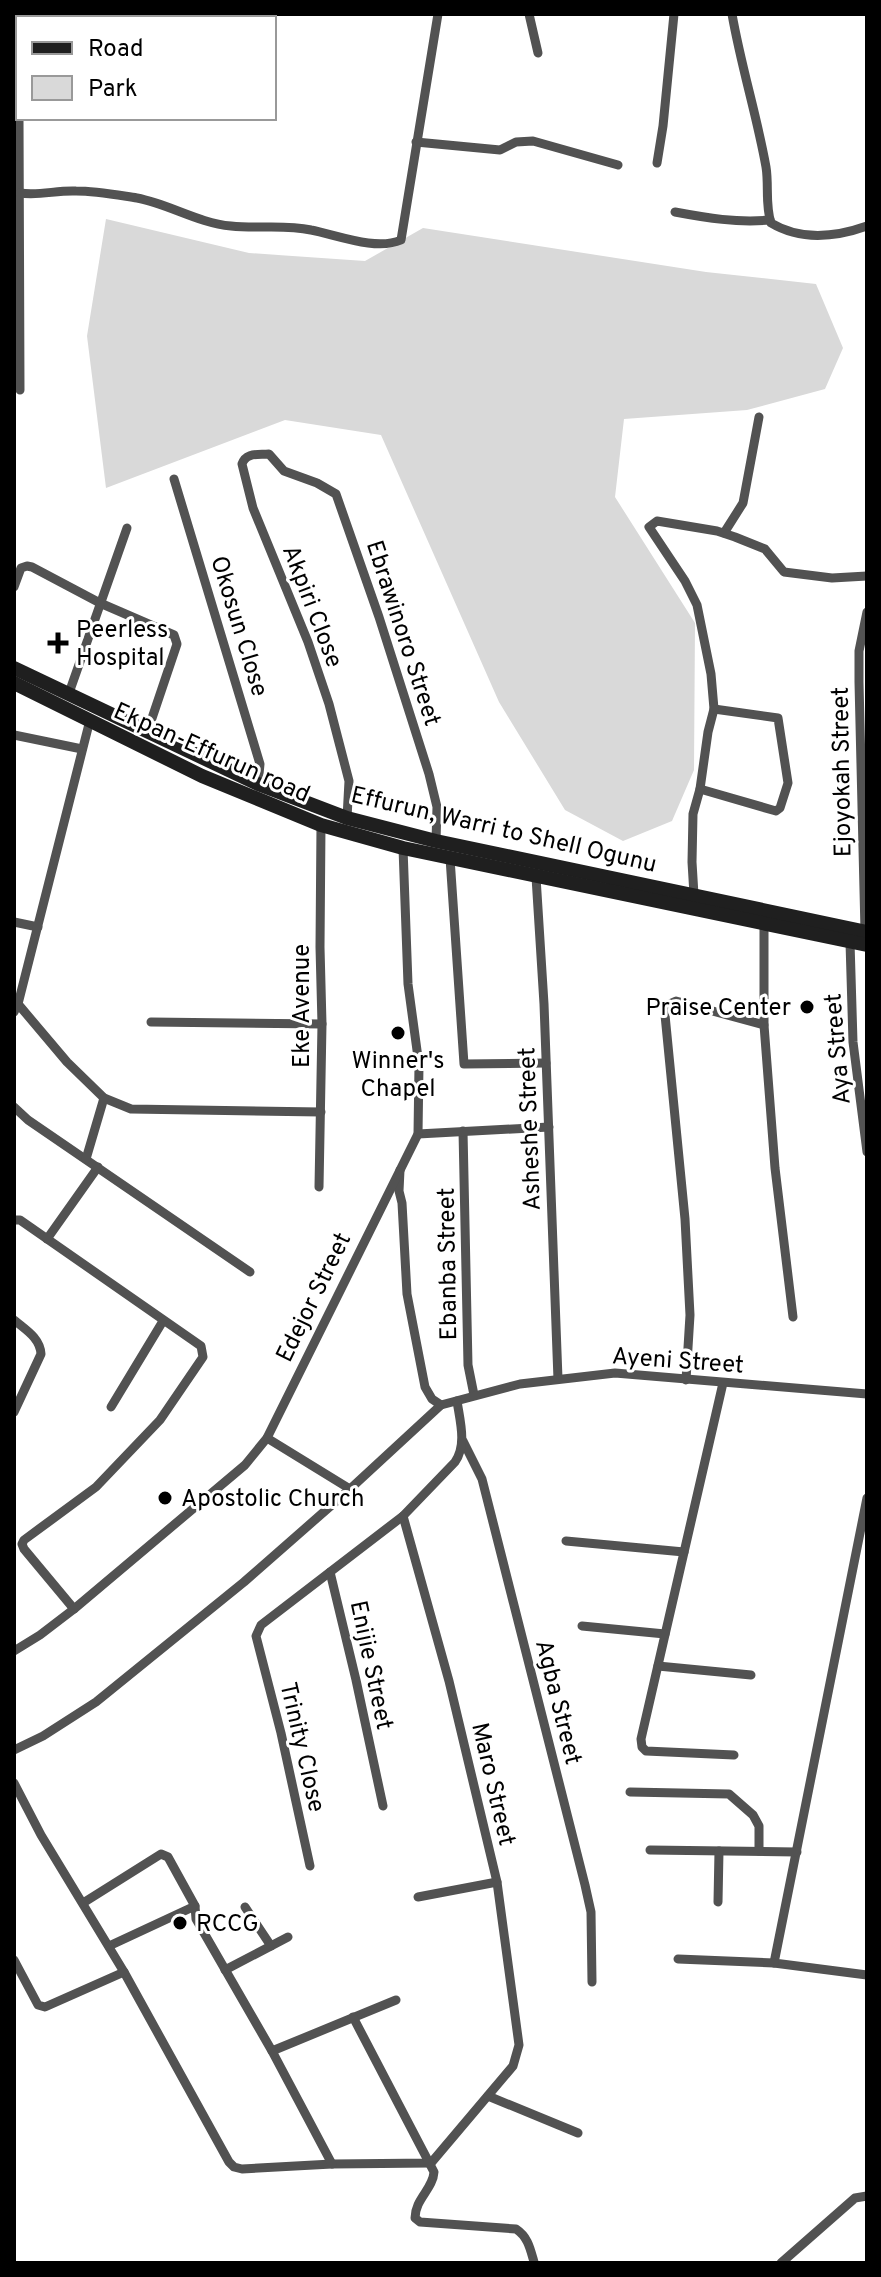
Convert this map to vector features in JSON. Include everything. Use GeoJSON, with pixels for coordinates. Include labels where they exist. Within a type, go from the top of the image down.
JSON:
{"type":"FeatureCollection","features":[{"type":"Feature","properties":{"kind":"main road","name":"Effurun, Warri to Shell Ogunu"},"geometry":{"type":"LineString","coordinates":[[14,668],[258,784],[347,818],[436,841],[694,895],[866,936]]}},
{"type":"Feature","properties":{"kind":"main road","name":"Ekpan-Effurun road"},"geometry":{"type":"LineString","coordinates":[[14,683],[202,776],[321,825],[403,848],[850,942],[866,936]]}},
{"type":"Feature","properties":{"kind":"street"},"geometry":{"type":"LineString","coordinates":[[20,193],[74,191],[129,197],[163,204],[182,213],[231,226],[295,226],[361,242],[390,245],[401,240],[438,14]]}},
{"type":"Feature","properties":{"kind":"street"},"geometry":{"type":"LineString","coordinates":[[529,14],[538,53]]}},
{"type":"Feature","properties":{"kind":"street"},"geometry":{"type":"LineString","coordinates":[[657,163],[674,14]]}},
{"type":"Feature","properties":{"kind":"street"},"geometry":{"type":"LineString","coordinates":[[732,14],[766,169],[770,220]]}},
{"type":"Feature","properties":{"kind":"street"},"geometry":{"type":"LineString","coordinates":[[19,120],[17,249],[20,390]]}},
{"type":"Feature","properties":{"kind":"street"},"geometry":{"type":"LineString","coordinates":[[416,142],[500,150],[516,142],[533,141],[618,165]]}},
{"type":"Feature","properties":{"kind":"street"},"geometry":{"type":"LineString","coordinates":[[675,212],[721,220],[770,220],[787,231],[825,237],[867,226]]}},
{"type":"Feature","properties":{"kind":"street"},"geometry":{"type":"LineString","coordinates":[[724,533],[743,503],[759,417]]}},
{"type":"Feature","properties":{"kind":"street","name":"Akpiri Close"},"geometry":{"type":"LineString","coordinates":[[284,471],[269,454],[248,455],[242,464],[253,508],[308,642],[329,704],[349,781],[347,818]]}},
{"type":"Feature","properties":{"kind":"street","name":"Ebrawinoro Street"},"geometry":{"type":"LineString","coordinates":[[284,471],[336,494],[429,774],[437,807],[436,841]]}},
{"type":"Feature","properties":{"kind":"street","name":"Okosun Close"},"geometry":{"type":"LineString","coordinates":[[174,479],[260,764],[258,784]]}},
{"type":"Feature","properties":{"kind":"street"},"geometry":{"type":"LineString","coordinates":[[694,895],[693,814],[714,709],[711,674],[697,605],[649,527],[657,521],[724,533],[765,549],[784,572],[832,578],[867,576]]}},
{"type":"Feature","properties":{"kind":"street"},"geometry":{"type":"LineString","coordinates":[[69,693],[127,528]]}},
{"type":"Feature","properties":{"kind":"street"},"geometry":{"type":"LineString","coordinates":[[14,587],[21,568],[27,566],[100,603],[174,635],[177,644],[147,733]]}},
{"type":"Feature","properties":{"kind":"street","name":"Ejoyokah Street"},"geometry":{"type":"LineString","coordinates":[[866,936],[863,682],[859,651],[867,612]]}},
{"type":"Feature","properties":{"kind":"street"},"geometry":{"type":"LineString","coordinates":[[700,789],[776,811],[780,808],[788,783],[778,718],[714,709]]}},
{"type":"Feature","properties":{"kind":"street"},"geometry":{"type":"LineString","coordinates":[[90,720],[16,1008],[104,1098],[131,1109],[321,1112]]}},
{"type":"Feature","properties":{"kind":"street"},"geometry":{"type":"LineString","coordinates":[[14,735],[82,749]]}},
{"type":"Feature","properties":{"kind":"street","name":"Eke Avenue"},"geometry":{"type":"LineString","coordinates":[[319,1187],[321,825]]}},
{"type":"Feature","properties":{"kind":"street","name":"Edejor Street"},"geometry":{"type":"LineString","coordinates":[[14,1651],[74,1609],[245,1465],[267,1438],[418,1134],[419,1065],[408,984],[403,848]]}},
{"type":"Feature","properties":{"kind":"street"},"geometry":{"type":"LineString","coordinates":[[450,858],[464,1064],[546,1063]]}},
{"type":"Feature","properties":{"kind":"street","name":"Asheshe Street"},"geometry":{"type":"LineString","coordinates":[[536,877],[558,1379]]}},
{"type":"Feature","properties":{"kind":"street"},"geometry":{"type":"LineString","coordinates":[[14,922],[38,927]]}},
{"type":"Feature","properties":{"kind":"street"},"geometry":{"type":"LineString","coordinates":[[764,923],[764,1025],[775,1168],[793,1317]]}},
{"type":"Feature","properties":{"kind":"street","name":"Aya Street"},"geometry":{"type":"LineString","coordinates":[[850,942],[853,1042],[867,1152]]}},
{"type":"Feature","properties":{"kind":"street"},"geometry":{"type":"LineString","coordinates":[[686,1380],[690,1315],[685,1219],[665,1015],[667,1005],[676,1001],[764,1025]]}},
{"type":"Feature","properties":{"kind":"street"},"geometry":{"type":"LineString","coordinates":[[151,1022],[322,1024]]}},
{"type":"Feature","properties":{"kind":"street"},"geometry":{"type":"LineString","coordinates":[[853,1042],[867,1046]]}},
{"type":"Feature","properties":{"kind":"street"},"geometry":{"type":"LineString","coordinates":[[86,1159],[104,1098]]}},
{"type":"Feature","properties":{"kind":"street"},"geometry":{"type":"LineString","coordinates":[[14,1107],[28,1120],[250,1272]]}},
{"type":"Feature","properties":{"kind":"street"},"geometry":{"type":"LineString","coordinates":[[418,1134],[549,1127]]}},
{"type":"Feature","properties":{"kind":"street","name":"Ebanba Street"},"geometry":{"type":"LineString","coordinates":[[463,1131],[468,1365],[474,1395]]}},
{"type":"Feature","properties":{"kind":"street"},"geometry":{"type":"LineString","coordinates":[[14,1750],[43,1736],[96,1702],[244,1582],[441,1405],[432,1399],[425,1387],[407,1294],[399,1191],[401,1166]]}},
{"type":"Feature","properties":{"kind":"street"},"geometry":{"type":"LineString","coordinates":[[47,1239],[98,1167]]}},
{"type":"Feature","properties":{"kind":"street"},"geometry":{"type":"LineString","coordinates":[[14,1220],[20,1220],[201,1346],[203,1357],[160,1420],[96,1487],[24,1540],[24,1549],[74,1609]]}},
{"type":"Feature","properties":{"kind":"street"},"geometry":{"type":"LineString","coordinates":[[14,1320],[41,1347],[41,1354],[14,1412]]}},
{"type":"Feature","properties":{"kind":"street"},"geometry":{"type":"LineString","coordinates":[[111,1407],[163,1321]]}},
{"type":"Feature","properties":{"kind":"street","name":"Ayeni Street"},"geometry":{"type":"LineString","coordinates":[[441,1405],[520,1384],[615,1373],[867,1394]]}},
{"type":"Feature","properties":{"kind":"street"},"geometry":{"type":"LineString","coordinates":[[723,1383],[641,1739],[646,1751],[734,1755]]}},
{"type":"Feature","properties":{"kind":"street"},"geometry":{"type":"LineString","coordinates":[[330,1572],[403,1516],[455,1462],[461,1453],[457,1401]]}},
{"type":"Feature","properties":{"kind":"street"},"geometry":{"type":"LineString","coordinates":[[267,1438],[350,1489]]}},
{"type":"Feature","properties":{"kind":"street","name":"Agba Street"},"geometry":{"type":"LineString","coordinates":[[461,1438],[482,1479],[585,1885],[591,1912],[592,1982]]}},
{"type":"Feature","properties":{"kind":"street"},"geometry":{"type":"LineString","coordinates":[[774,1963],[867,1498]]}},
{"type":"Feature","properties":{"kind":"street","name":"Maro Street"},"geometry":{"type":"LineString","coordinates":[[403,1516],[449,1681],[497,1882],[519,2045],[513,2066],[488,2096]]}},
{"type":"Feature","properties":{"kind":"street"},"geometry":{"type":"LineString","coordinates":[[566,1541],[684,1552]]}},
{"type":"Feature","properties":{"kind":"street","name":"Trinity Close"},"geometry":{"type":"LineString","coordinates":[[310,1866],[256,1636],[261,1625],[330,1572]]}},
{"type":"Feature","properties":{"kind":"street","name":"Enijie Street"},"geometry":{"type":"LineString","coordinates":[[330,1572],[383,1806]]}},
{"type":"Feature","properties":{"kind":"street"},"geometry":{"type":"LineString","coordinates":[[582,1626],[665,1634]]}},
{"type":"Feature","properties":{"kind":"street"},"geometry":{"type":"LineString","coordinates":[[658,1666],[751,1675]]}},
{"type":"Feature","properties":{"kind":"street"},"geometry":{"type":"LineString","coordinates":[[14,1783],[41,1835],[109,1946],[234,2167],[431,2163],[488,2096],[578,2133]]}},
{"type":"Feature","properties":{"kind":"street"},"geometry":{"type":"LineString","coordinates":[[630,1792],[729,1794],[753,1815],[759,1826],[759,1851]]}},
{"type":"Feature","properties":{"kind":"street"},"geometry":{"type":"LineString","coordinates":[[650,1850],[797,1852]]}},
{"type":"Feature","properties":{"kind":"street"},"geometry":{"type":"LineString","coordinates":[[718,1902],[719,1851]]}},
{"type":"Feature","properties":{"kind":"street"},"geometry":{"type":"LineString","coordinates":[[83,1903],[161,1854],[168,1857],[195,1906],[196,1919],[332,2164]]}},
{"type":"Feature","properties":{"kind":"street"},"geometry":{"type":"LineString","coordinates":[[418,1897],[497,1882]]}},
{"type":"Feature","properties":{"kind":"street"},"geometry":{"type":"LineString","coordinates":[[109,1946],[195,1906]]}},
{"type":"Feature","properties":{"kind":"street"},"geometry":{"type":"LineString","coordinates":[[245,1907],[271,1946]]}},
{"type":"Feature","properties":{"kind":"street"},"geometry":{"type":"LineString","coordinates":[[225,1970],[288,1937]]}},
{"type":"Feature","properties":{"kind":"street"},"geometry":{"type":"LineString","coordinates":[[678,1959],[774,1963],[867,1975]]}},
{"type":"Feature","properties":{"kind":"street"},"geometry":{"type":"LineString","coordinates":[[14,1960],[18,1976],[38,2005],[45,2007],[124,1972]]}},
{"type":"Feature","properties":{"kind":"street"},"geometry":{"type":"LineString","coordinates":[[272,2051],[396,2000]]}},
{"type":"Feature","properties":{"kind":"street"},"geometry":{"type":"LineString","coordinates":[[353,2017],[431,2163],[435,2176],[416,2205],[415,2218],[420,2222],[516,2229],[528,2241],[534,2262]]}},
{"type":"Feature","properties":{"kind":"street"},"geometry":{"type":"LineString","coordinates":[[781,2263],[855,2198],[866,2195]]}},
{"type":"Feature","properties":{"kind":"green space"},"geometry":{"type":"Polygon","coordinates":[[[106,219],[249,253],[365,261],[423,228],[706,272],[816,284],[843,348],[825,389],[747,410],[624,419],[615,497],[695,623],[694,770],[672,821],[623,841],[565,810],[499,702],[381,435],[285,420],[106,488],[87,336],[106,219]]]}},
{"type":"Feature","properties":{"kind":"place","name":"Peerless Hospital"},"geometry":{"type":"Point","coordinates":[58,643]}},
{"type":"Feature","properties":{"kind":"place","name":"Praise Center"},"geometry":{"type":"Point","coordinates":[807,1007]}},
{"type":"Feature","properties":{"kind":"place","name":"Winner's Chapel"},"geometry":{"type":"Point","coordinates":[398,1033]}},
{"type":"Feature","properties":{"kind":"place","name":"Apostolic Church"},"geometry":{"type":"Point","coordinates":[165,1498]}},
{"type":"Feature","properties":{"kind":"place","name":"RCCG"},"geometry":{"type":"Point","coordinates":[180,1923]}}]}
